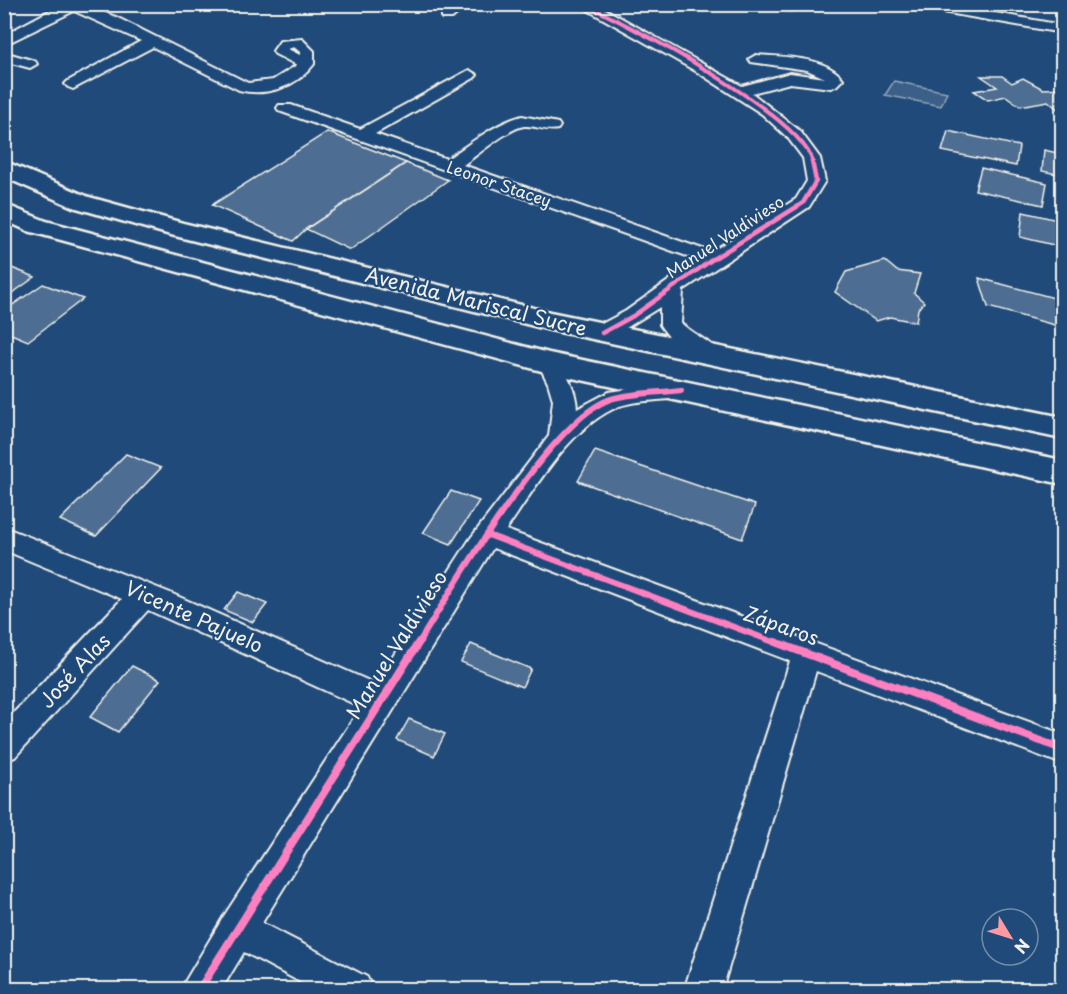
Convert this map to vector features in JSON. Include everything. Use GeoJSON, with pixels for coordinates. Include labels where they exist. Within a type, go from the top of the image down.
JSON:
{"type":"FeatureCollection","features":[{"type":"Feature","properties":{"kind":"main road","name":"Avenida Mariscal Sucre"},"geometry":{"type":"LineString","coordinates":[[4,168],[81,202],[176,229],[602,333],[1062,428]]}},
{"type":"Feature","properties":{"kind":"main road","name":"Avenida Mariscal Sucre"},"geometry":{"type":"LineString","coordinates":[[4,211],[38,226],[549,363],[1062,472]]}},
{"type":"Feature","properties":{"kind":"main road"},"geometry":{"type":"LineString","coordinates":[[334,304],[361,274]]}},
{"type":"Feature","properties":{"kind":"street"},"geometry":{"type":"LineString","coordinates":[[447,15],[464,4]]}},
{"type":"Feature","properties":{"kind":"street"},"geometry":{"type":"LineString","coordinates":[[772,4],[799,6]]}},
{"type":"Feature","properties":{"kind":"street"},"geometry":{"type":"LineString","coordinates":[[4,41],[70,5],[111,20],[244,87],[256,90],[270,88],[307,64]]}},
{"type":"Feature","properties":{"kind":"street"},"geometry":{"type":"LineString","coordinates":[[925,5],[1062,29]]}},
{"type":"Feature","properties":{"kind":"street","name":"Manuel Valdivieso"},"geometry":{"type":"LineString","coordinates":[[588,6],[741,91],[795,135],[805,146],[814,169],[815,185],[809,198],[803,203],[713,259],[633,316],[602,333]]}},
{"type":"Feature","properties":{"kind":"street"},"geometry":{"type":"LineString","coordinates":[[73,84],[154,40]]}},
{"type":"Feature","properties":{"kind":"street"},"geometry":{"type":"LineString","coordinates":[[4,56],[30,64]]}},
{"type":"Feature","properties":{"kind":"street"},"geometry":{"type":"LineString","coordinates":[[741,91],[790,78],[826,83],[835,79],[826,71],[815,68],[756,59]]}},
{"type":"Feature","properties":{"kind":"street"},"geometry":{"type":"LineString","coordinates":[[362,135],[469,75]]}},
{"type":"Feature","properties":{"kind":"street","name":"Leonor Stacey"},"geometry":{"type":"LineString","coordinates":[[285,108],[713,259]]}},
{"type":"Feature","properties":{"kind":"street"},"geometry":{"type":"LineString","coordinates":[[449,166],[508,127],[522,121],[552,126]]}},
{"type":"Feature","properties":{"kind":"street","name":"Manuel Valdivieso"},"geometry":{"type":"LineString","coordinates":[[674,285],[670,310],[671,325],[686,340],[712,357]]}},
{"type":"Feature","properties":{"kind":"street","name":"Manuel Valdivieso"},"geometry":{"type":"LineString","coordinates":[[549,363],[563,386],[567,407],[560,439]]}},
{"type":"Feature","properties":{"kind":"street","name":"Manuel Valdivieso"},"geometry":{"type":"LineString","coordinates":[[199,990],[381,700],[488,535],[560,439],[586,414],[609,400],[681,390]]}},
{"type":"Feature","properties":{"kind":"street","name":"Záparos"},"geometry":{"type":"LineString","coordinates":[[488,535],[1062,749]]}},
{"type":"Feature","properties":{"kind":"street","name":"Vicente Pajuelo"},"geometry":{"type":"LineString","coordinates":[[4,538],[144,595],[381,700]]}},
{"type":"Feature","properties":{"kind":"street","name":"José Alas"},"geometry":{"type":"LineString","coordinates":[[4,746],[144,595]]}},
{"type":"Feature","properties":{"kind":"street"},"geometry":{"type":"LineString","coordinates":[[703,990],[807,653]]}},
{"type":"Feature","properties":{"kind":"street"},"geometry":{"type":"LineString","coordinates":[[237,929],[354,990]]}},
{"type":"Feature","properties":{"kind":"shaded area"},"geometry":{"type":"Polygon","coordinates":[[[894,81],[947,92],[941,106],[885,95],[894,81]]]}},
{"type":"Feature","properties":{"kind":"building"},"geometry":{"type":"Polygon","coordinates":[[[981,76],[1002,76],[1012,83],[1023,78],[1043,89],[1062,88],[1062,113],[1048,101],[1020,106],[1006,96],[988,100],[974,91],[997,87],[981,76]]]}},
{"type":"Feature","properties":{"kind":"building"},"geometry":{"type":"Polygon","coordinates":[[[948,131],[1019,146],[1016,166],[942,151],[948,131]]]}},
{"type":"Feature","properties":{"kind":"building"},"geometry":{"type":"Polygon","coordinates":[[[327,132],[406,163],[306,229],[293,241],[212,205],[327,132]]]}},
{"type":"Feature","properties":{"kind":"building"},"geometry":{"type":"Polygon","coordinates":[[[1044,150],[1062,154],[1062,175],[1042,171],[1044,150]]]}},
{"type":"Feature","properties":{"kind":"building"},"geometry":{"type":"Polygon","coordinates":[[[406,163],[448,180],[350,250],[306,229],[406,163]]]}},
{"type":"Feature","properties":{"kind":"building"},"geometry":{"type":"Polygon","coordinates":[[[981,168],[1047,183],[1043,205],[975,190],[981,168]]]}},
{"type":"Feature","properties":{"kind":"building"},"geometry":{"type":"Polygon","coordinates":[[[1023,212],[1062,221],[1062,247],[1020,237],[1023,212]]]}},
{"type":"Feature","properties":{"kind":"building"},"geometry":{"type":"Polygon","coordinates":[[[885,261],[897,271],[920,274],[914,293],[924,302],[918,309],[916,322],[890,317],[876,321],[835,292],[846,272],[885,261]]]}},
{"type":"Feature","properties":{"kind":"building"},"geometry":{"type":"Polygon","coordinates":[[[4,265],[35,277],[4,299],[4,265]]]}},
{"type":"Feature","properties":{"kind":"building"},"geometry":{"type":"Polygon","coordinates":[[[979,278],[1062,300],[1062,327],[988,307],[979,278]]]}},
{"type":"Feature","properties":{"kind":"building"},"geometry":{"type":"Polygon","coordinates":[[[43,284],[83,299],[28,341],[4,331],[4,311],[43,284]]]}},
{"type":"Feature","properties":{"kind":"building"},"geometry":{"type":"Polygon","coordinates":[[[595,451],[755,505],[742,539],[578,481],[595,451]]]}},
{"type":"Feature","properties":{"kind":"building"},"geometry":{"type":"Polygon","coordinates":[[[126,454],[161,468],[96,536],[60,520],[126,454]]]}},
{"type":"Feature","properties":{"kind":"building"},"geometry":{"type":"Polygon","coordinates":[[[451,491],[479,501],[451,544],[423,533],[451,491]]]}},
{"type":"Feature","properties":{"kind":"building"},"geometry":{"type":"Polygon","coordinates":[[[238,592],[267,604],[253,622],[224,610],[238,592]]]}},
{"type":"Feature","properties":{"kind":"building"},"geometry":{"type":"Polygon","coordinates":[[[471,644],[531,669],[522,687],[461,662],[471,644]]]}},
{"type":"Feature","properties":{"kind":"building"},"geometry":{"type":"Polygon","coordinates":[[[132,666],[160,680],[118,732],[90,717],[132,666]]]}},
{"type":"Feature","properties":{"kind":"building"},"geometry":{"type":"Polygon","coordinates":[[[409,719],[445,734],[434,756],[397,740],[409,719]]]}},
{"type":"Feature","properties":{"kind":"cycle path"},"geometry":{"type":"LineString","coordinates":[[583,4],[705,70],[767,111],[794,134],[812,158],[816,181],[803,203],[713,259],[633,316],[602,333]]}},
{"type":"Feature","properties":{"kind":"cycle path"},"geometry":{"type":"LineString","coordinates":[[199,990],[479,547],[534,471],[560,439],[586,414],[609,400],[681,390]]}},
{"type":"Feature","properties":{"kind":"cycle path"},"geometry":{"type":"LineString","coordinates":[[488,535],[1062,749]]}}]}
